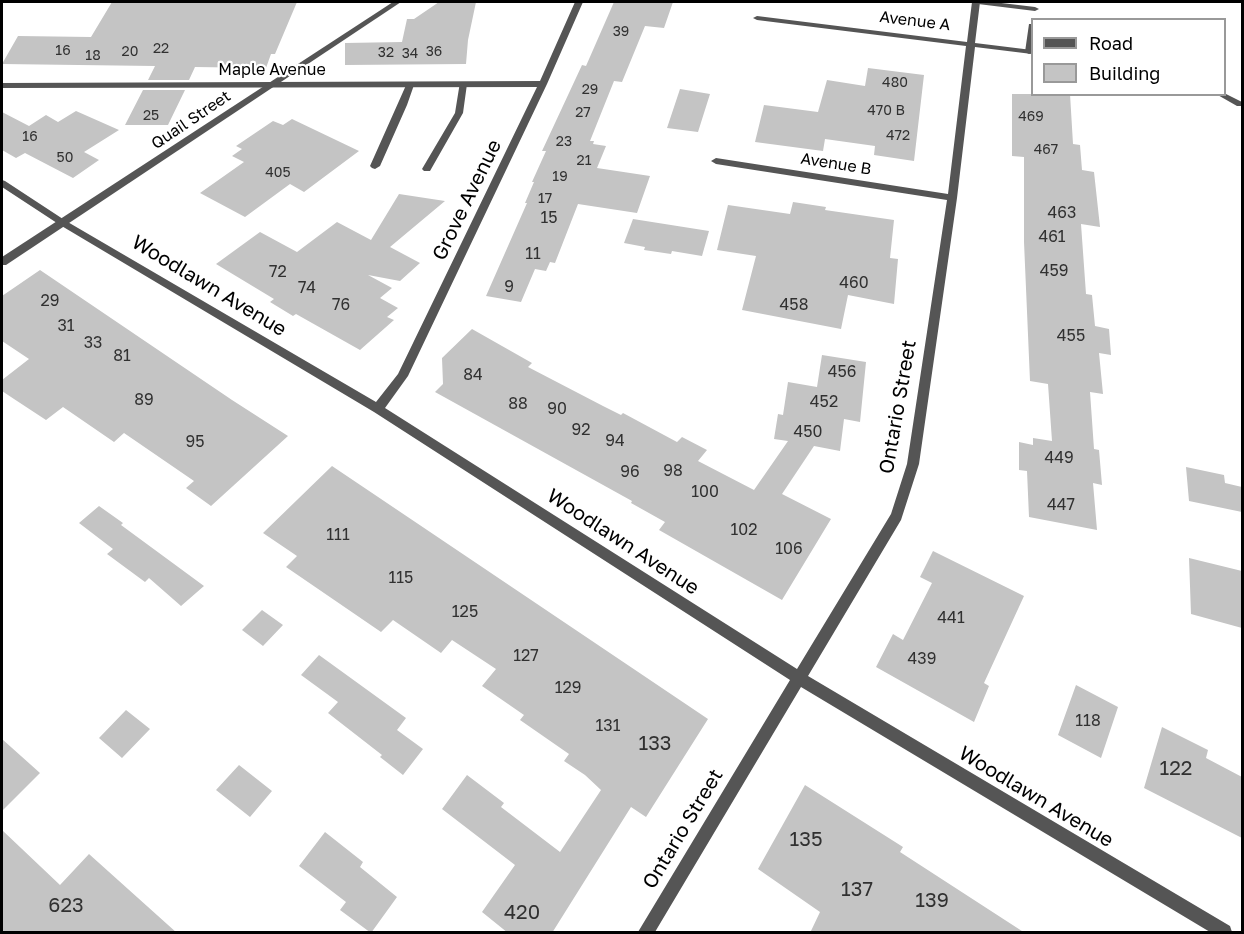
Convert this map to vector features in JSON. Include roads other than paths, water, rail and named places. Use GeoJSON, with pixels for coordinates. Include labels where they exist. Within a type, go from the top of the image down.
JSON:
{"type":"FeatureCollection","features":[{"type":"Feature","properties":{"kind":"street","name":"Quail Street"},"geometry":{"type":"LineString","coordinates":[[2,262],[396,2]]}},
{"type":"Feature","properties":{"kind":"street","name":"Grove Avenue"},"geometry":{"type":"LineString","coordinates":[[378,409],[402,376],[543,84],[579,2]]}},
{"type":"Feature","properties":{"kind":"street"},"geometry":{"type":"LineString","coordinates":[[977,2],[1035,9]]}},
{"type":"Feature","properties":{"kind":"street","name":"Ontario Street"},"geometry":{"type":"LineString","coordinates":[[646,933],[897,516],[913,464],[952,198],[977,2]]}},
{"type":"Feature","properties":{"kind":"street"},"geometry":{"type":"LineString","coordinates":[[1029,2],[1035,3],[1034,18]]}},
{"type":"Feature","properties":{"kind":"street","name":"Avenue A"},"geometry":{"type":"LineString","coordinates":[[757,18],[1031,52]]}},
{"type":"Feature","properties":{"kind":"street"},"geometry":{"type":"LineString","coordinates":[[427,169],[459,112],[463,84]]}},
{"type":"Feature","properties":{"kind":"street","name":"Maple Avenue"},"geometry":{"type":"LineString","coordinates":[[2,85],[543,84]]}},
{"type":"Feature","properties":{"kind":"street"},"geometry":{"type":"LineString","coordinates":[[375,166],[410,85]]}},
{"type":"Feature","properties":{"kind":"street"},"geometry":{"type":"LineString","coordinates":[[1224,96],[1240,104]]}},
{"type":"Feature","properties":{"kind":"street","name":"Avenue B"},"geometry":{"type":"LineString","coordinates":[[716,161],[952,198]]}},
{"type":"Feature","properties":{"kind":"street","name":"Woodlawn Avenue"},"geometry":{"type":"LineString","coordinates":[[2,183],[63,223],[378,409],[799,678],[1224,933]]}}]}
